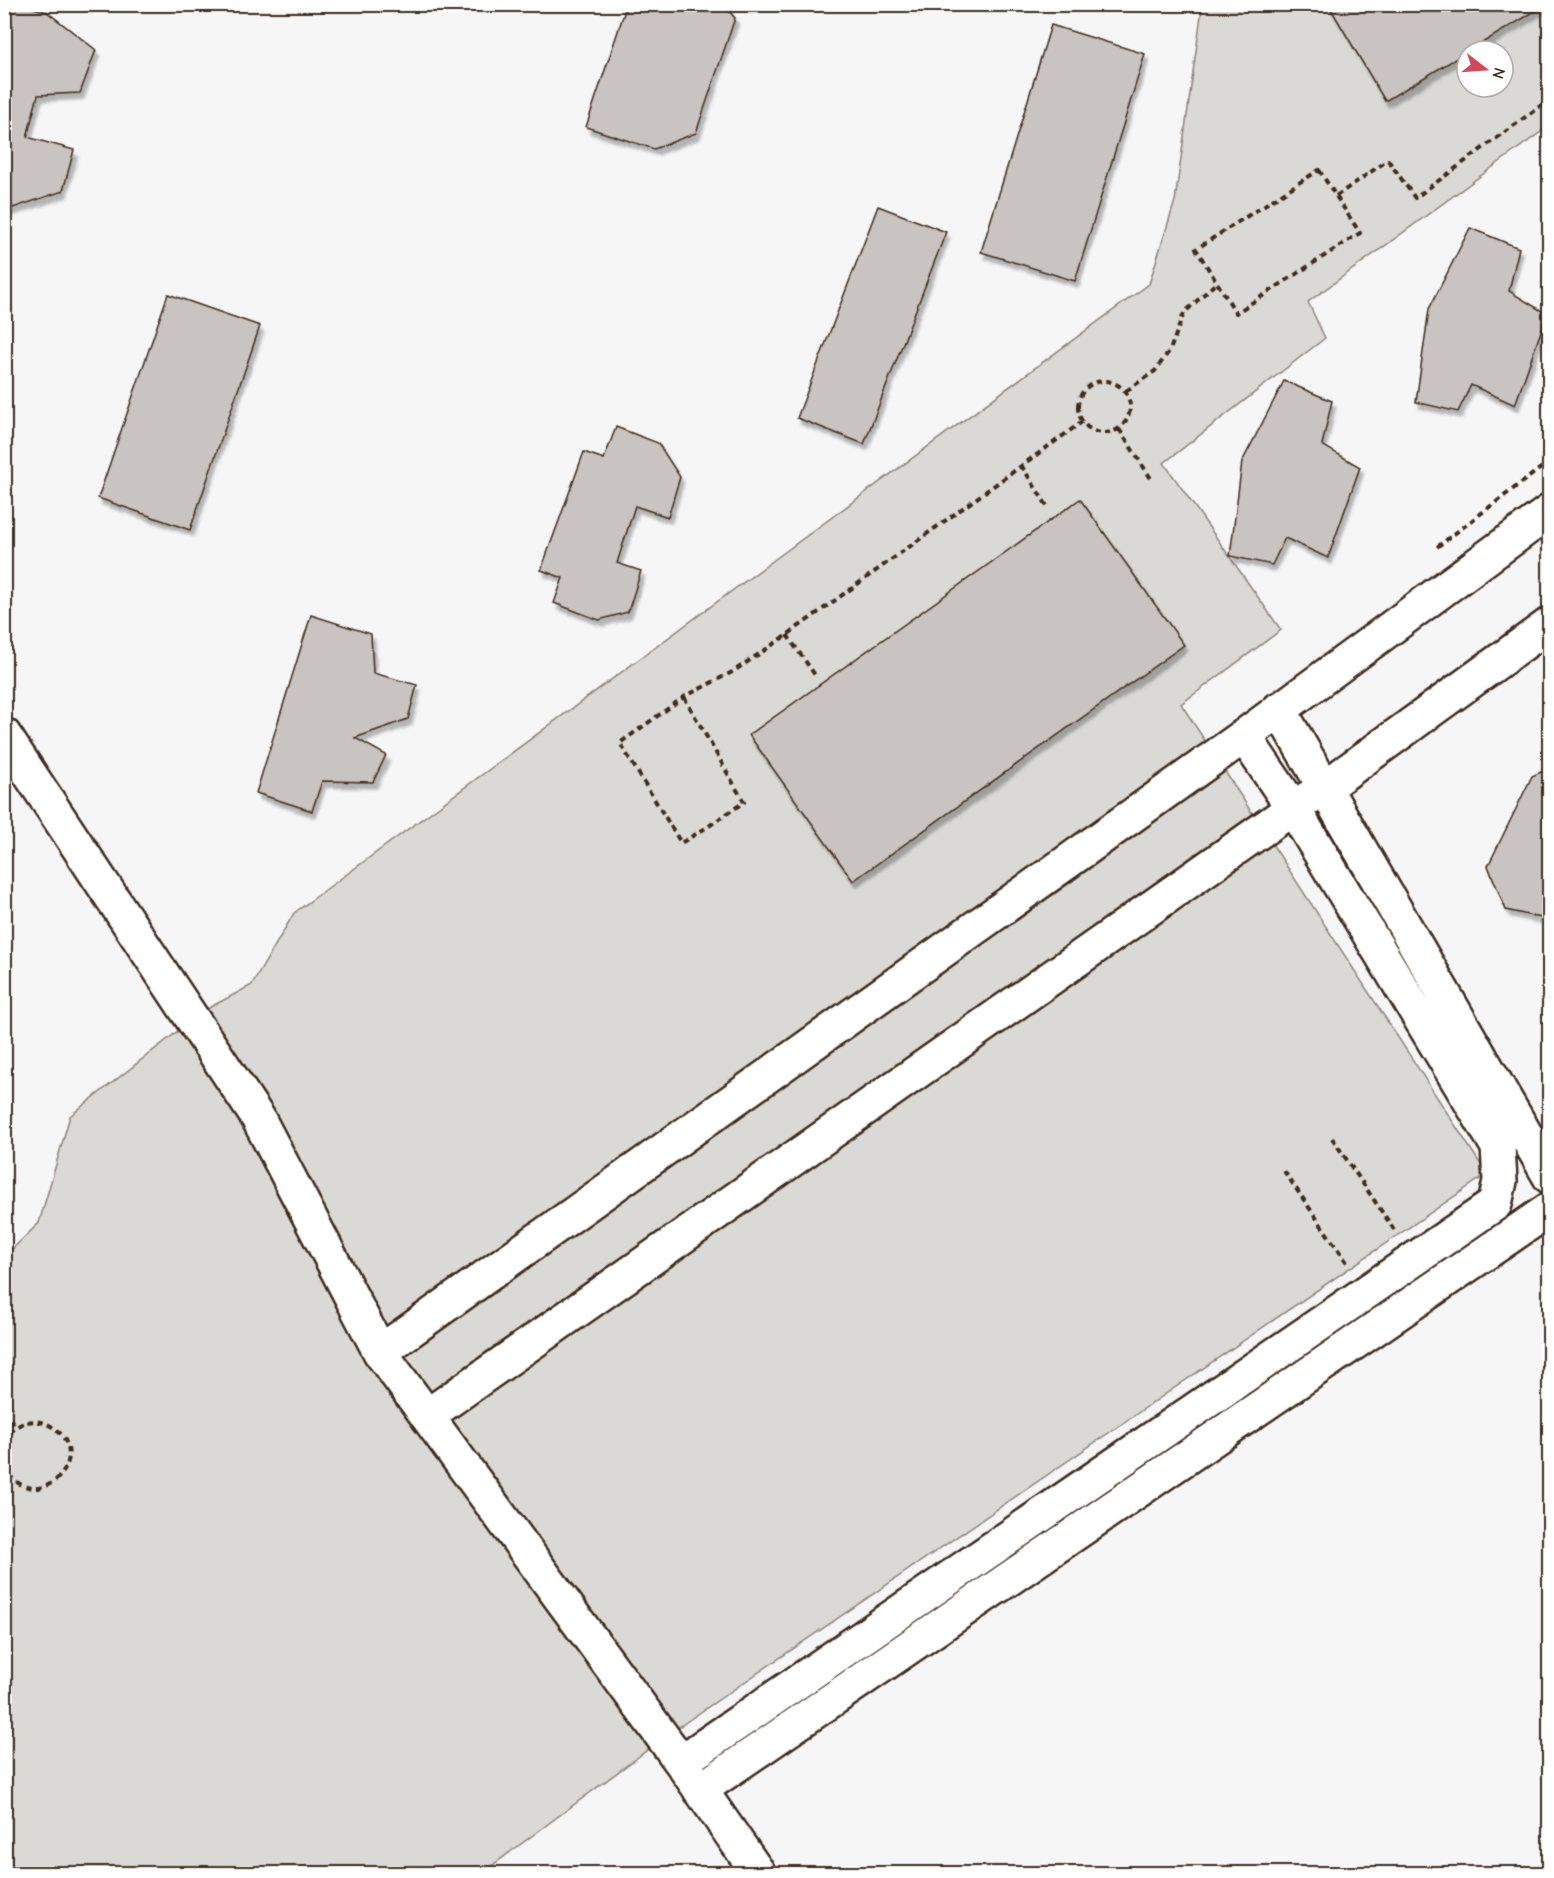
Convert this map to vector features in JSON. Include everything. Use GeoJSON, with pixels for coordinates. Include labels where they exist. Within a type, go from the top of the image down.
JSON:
{"type":"FeatureCollection","features":[{"type":"Feature","properties":{"kind":"street"},"geometry":{"type":"LineString","coordinates":[[380,1352],[1245,736],[1550,510]]}},
{"type":"Feature","properties":{"kind":"street"},"geometry":{"type":"LineString","coordinates":[[427,1416],[1324,788],[1550,624]]}},
{"type":"Feature","properties":{"kind":"street"},"geometry":{"type":"LineString","coordinates":[[1279,709],[1550,1177]]}},
{"type":"Feature","properties":{"kind":"street"},"geometry":{"type":"LineString","coordinates":[[4,735],[258,1118],[380,1352],[681,1762],[759,1874]]}},
{"type":"Feature","properties":{"kind":"street"},"geometry":{"type":"LineString","coordinates":[[681,1762],[1495,1204],[1500,1181],[1498,1147],[1293,808],[1245,736]]}},
{"type":"Feature","properties":{"kind":"street"},"geometry":{"type":"LineString","coordinates":[[700,1790],[1550,1209]]}},
{"type":"Feature","properties":{"kind":"path"},"geometry":{"type":"LineString","coordinates":[[1336,196],[1388,160],[1415,198],[1550,99]]}},
{"type":"Feature","properties":{"kind":"path"},"geometry":{"type":"LineString","coordinates":[[1319,170],[1360,233],[1236,313],[1217,282],[1196,249],[1319,170]]}},
{"type":"Feature","properties":{"kind":"path"},"geometry":{"type":"LineString","coordinates":[[1126,392],[1155,371],[1170,350],[1184,313],[1217,282]]}},
{"type":"Feature","properties":{"kind":"path"},"geometry":{"type":"LineString","coordinates":[[1111,381],[1126,392],[1131,408],[1130,416],[1119,429],[1112,433],[1095,432],[1082,422],[1078,413],[1080,395],[1093,383],[1111,381]]}},
{"type":"Feature","properties":{"kind":"path"},"geometry":{"type":"LineString","coordinates":[[684,697],[744,802],[681,843],[620,743],[684,697],[734,671],[1082,422]]}},
{"type":"Feature","properties":{"kind":"path"},"geometry":{"type":"LineString","coordinates":[[1119,429],[1152,480]]}},
{"type":"Feature","properties":{"kind":"path"},"geometry":{"type":"LineString","coordinates":[[1021,465],[1049,509]]}},
{"type":"Feature","properties":{"kind":"path"},"geometry":{"type":"LineString","coordinates":[[787,634],[815,675]]}},
{"type":"Feature","properties":{"kind":"path"},"geometry":{"type":"LineString","coordinates":[[1332,1138],[1414,1259]]}},
{"type":"Feature","properties":{"kind":"path"},"geometry":{"type":"LineString","coordinates":[[1284,1171],[1368,1291]]}},
{"type":"Feature","properties":{"kind":"path"},"geometry":{"type":"LineString","coordinates":[[4,1411],[16,1427]]}},
{"type":"Feature","properties":{"kind":"path"},"geometry":{"type":"LineString","coordinates":[[4,1442],[16,1427],[27,1422],[38,1421],[49,1424],[58,1431],[65,1440],[68,1451],[68,1462],[63,1473],[46,1486],[35,1488],[25,1486],[15,1481],[4,1467]]}},
{"type":"Feature","properties":{"kind":"shaded area"},"geometry":{"type":"Polygon","coordinates":[[[1197,5],[1549,5],[1549,126],[1308,302],[1325,338],[1164,463],[1281,630],[1181,704],[1487,1174],[673,1731],[482,1873],[5,1874],[5,1256],[39,1223],[70,1116],[205,1010],[252,985],[294,913],[1149,284],[1175,201],[1202,8],[1197,5]]]}},
{"type":"Feature","properties":{"kind":"building"},"geometry":{"type":"Polygon","coordinates":[[[5,4],[21,4],[47,12],[96,50],[80,93],[38,95],[27,137],[74,150],[63,191],[4,211],[5,4]]]}},
{"type":"Feature","properties":{"kind":"building"},"geometry":{"type":"Polygon","coordinates":[[[627,4],[723,4],[735,18],[696,133],[654,149],[586,127],[627,4]]]}},
{"type":"Feature","properties":{"kind":"building"},"geometry":{"type":"Polygon","coordinates":[[[1328,4],[1547,4],[1489,39],[1455,39],[1455,59],[1385,101],[1328,4]]]}},
{"type":"Feature","properties":{"kind":"building"},"geometry":{"type":"Polygon","coordinates":[[[1051,25],[1145,54],[1075,281],[981,252],[1051,25]]]}},
{"type":"Feature","properties":{"kind":"building"},"geometry":{"type":"Polygon","coordinates":[[[878,206],[946,232],[864,444],[797,418],[878,206]]]}},
{"type":"Feature","properties":{"kind":"building"},"geometry":{"type":"Polygon","coordinates":[[[1470,228],[1519,248],[1509,291],[1547,314],[1515,405],[1471,385],[1458,412],[1416,402],[1429,309],[1470,228]]]}},
{"type":"Feature","properties":{"kind":"building"},"geometry":{"type":"Polygon","coordinates":[[[168,294],[260,326],[190,530],[98,498],[168,294]]]}},
{"type":"Feature","properties":{"kind":"building"},"geometry":{"type":"Polygon","coordinates":[[[1284,381],[1332,401],[1322,445],[1360,467],[1328,558],[1285,538],[1272,565],[1230,556],[1242,462],[1284,381]]]}},
{"type":"Feature","properties":{"kind":"building"},"geometry":{"type":"Polygon","coordinates":[[[616,427],[658,443],[680,477],[668,517],[635,506],[617,563],[641,571],[628,612],[599,620],[554,603],[563,578],[541,570],[584,452],[604,459],[616,427]]]}},
{"type":"Feature","properties":{"kind":"building"},"geometry":{"type":"Polygon","coordinates":[[[1080,499],[1184,645],[853,881],[749,735],[1080,499]]]}},
{"type":"Feature","properties":{"kind":"building"},"geometry":{"type":"Polygon","coordinates":[[[311,615],[371,634],[373,673],[417,685],[408,719],[355,738],[386,755],[373,782],[322,781],[312,811],[256,793],[311,615]]]}},
{"type":"Feature","properties":{"kind":"building"},"geometry":{"type":"Polygon","coordinates":[[[1550,768],[1550,920],[1506,910],[1488,866],[1532,776],[1550,768]]]}}]}
